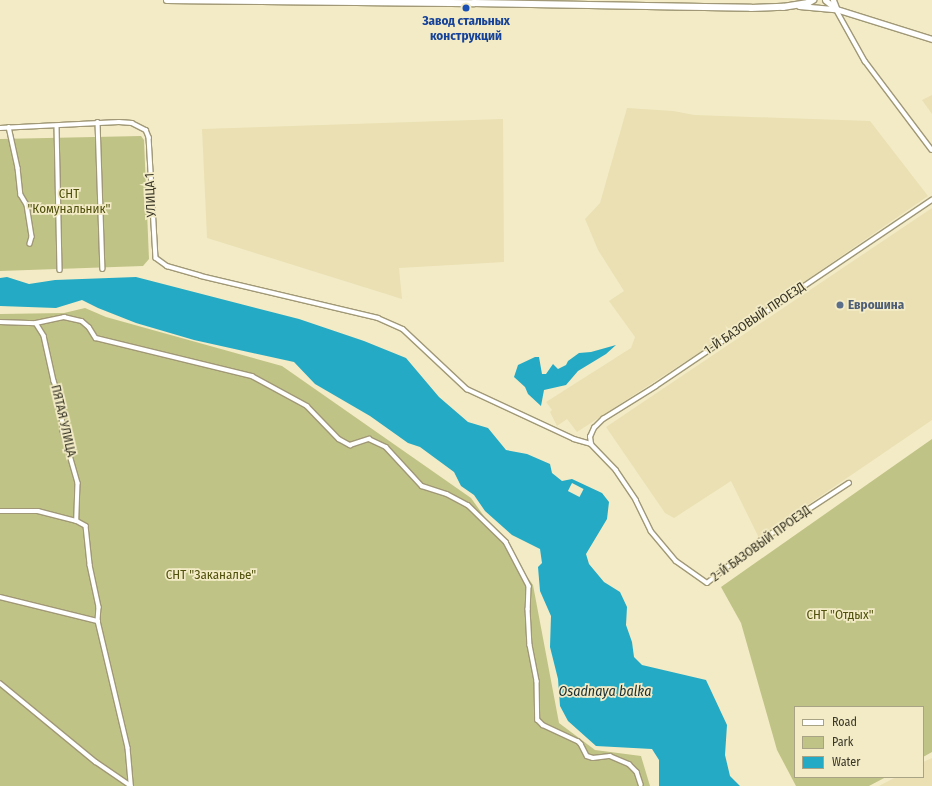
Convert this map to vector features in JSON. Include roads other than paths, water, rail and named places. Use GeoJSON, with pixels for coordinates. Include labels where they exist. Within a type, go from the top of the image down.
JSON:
{"type":"FeatureCollection","features":[{"type":"Feature","properties":{"kind":"main road"},"geometry":{"type":"LineString","coordinates":[[167,0],[474,2],[777,8],[797,6],[813,0]]}},
{"type":"Feature","properties":{"kind":"street"},"geometry":{"type":"LineString","coordinates":[[825,0],[836,9]]}},
{"type":"Feature","properties":{"kind":"street"},"geometry":{"type":"LineString","coordinates":[[833,0],[836,9],[865,60],[932,150]]}},
{"type":"Feature","properties":{"kind":"street"},"geometry":{"type":"LineString","coordinates":[[797,6],[836,9],[932,39]]}},
{"type":"Feature","properties":{"kind":"street"},"geometry":{"type":"LineString","coordinates":[[0,128],[58,126],[98,122],[103,269]]}},
{"type":"Feature","properties":{"kind":"street","name":"УЛИЦА 1"},"geometry":{"type":"LineString","coordinates":[[98,122],[132,123],[146,130],[148,137],[154,253],[156,258],[167,266],[201,276],[386,320],[403,329],[467,389],[574,439],[591,444]]}},
{"type":"Feature","properties":{"kind":"street"},"geometry":{"type":"LineString","coordinates":[[58,126],[60,270]]}},
{"type":"Feature","properties":{"kind":"street"},"geometry":{"type":"LineString","coordinates":[[9,127],[18,168],[21,195],[27,205],[32,237],[30,244]]}},
{"type":"Feature","properties":{"kind":"street","name":"1-Й БАЗОВЫЙ ПРОЕЗД"},"geometry":{"type":"LineString","coordinates":[[591,444],[590,437],[594,428],[603,419],[655,386],[932,200]]}},
{"type":"Feature","properties":{"kind":"street"},"geometry":{"type":"LineString","coordinates":[[0,322],[36,324],[64,317],[82,321],[96,338],[252,376],[307,406],[339,439],[350,445],[369,439],[386,447],[422,486],[447,494],[468,504],[506,542],[529,586],[528,609],[530,645],[537,681],[538,720],[543,725],[578,741],[582,744],[588,756],[592,758],[610,756],[629,764],[637,772],[641,784]]}},
{"type":"Feature","properties":{"kind":"street","name":"ПЯТАЯ УЛИЦА"},"geometry":{"type":"LineString","coordinates":[[36,324],[44,336],[54,380],[61,401],[64,431],[78,483],[77,521]]}},
{"type":"Feature","properties":{"kind":"street","name":"2-Й БАЗОВЫЙ ПРОЕЗД"},"geometry":{"type":"LineString","coordinates":[[591,444],[616,470],[636,500],[651,531],[676,561],[707,583],[760,541],[849,483]]}},
{"type":"Feature","properties":{"kind":"street"},"geometry":{"type":"LineString","coordinates":[[0,511],[38,511],[77,521],[86,526],[90,565],[99,607],[98,622],[128,748],[131,786]]}},
{"type":"Feature","properties":{"kind":"street"},"geometry":{"type":"LineString","coordinates":[[0,597],[98,622]]}},
{"type":"Feature","properties":{"kind":"street"},"geometry":{"type":"LineString","coordinates":[[0,683],[96,762],[131,786]]}},
{"type":"Feature","properties":{"kind":"water","name":"Osadnaya balka"},"geometry":{"type":"Polygon","coordinates":[[[7,277],[29,284],[55,280],[136,277],[299,319],[364,341],[406,358],[439,397],[468,422],[488,428],[506,450],[527,454],[550,464],[552,473],[562,481],[572,479],[602,493],[609,502],[607,519],[586,554],[589,564],[604,582],[620,592],[627,607],[626,625],[632,642],[634,657],[642,665],[706,680],[727,725],[725,755],[730,776],[740,786],[659,786],[659,760],[652,749],[596,746],[568,721],[560,706],[558,679],[550,647],[551,616],[540,591],[538,567],[542,563],[540,549],[512,535],[485,511],[474,495],[461,486],[454,472],[420,447],[408,443],[370,416],[315,384],[294,362],[194,340],[136,323],[82,300],[56,308],[0,306],[0,278],[7,277]]]}},
{"type":"Feature","properties":{"kind":"water"},"geometry":{"type":"Polygon","coordinates":[[[616,345],[606,354],[578,371],[566,385],[544,390],[541,406],[528,394],[525,387],[514,377],[518,365],[535,357],[539,357],[542,374],[546,374],[553,364],[558,369],[566,365],[568,361],[579,353],[591,352],[616,345]]]}},
{"type":"Feature","properties":{"kind":"place","name":"Завод стальных конструкций"},"geometry":{"type":"Point","coordinates":[466,8]}},
{"type":"Feature","properties":{"kind":"place","name":"Еврошина"},"geometry":{"type":"Point","coordinates":[840,305]}},
{"type":"Feature","properties":{"kind":"park label","name":"СНТ \"Комунальник\""},"geometry":{"type":"Point","coordinates":[69,202]}},
{"type":"Feature","properties":{"kind":"park label","name":"СНТ \"Заканалье\""},"geometry":{"type":"Point","coordinates":[211,575]}},
{"type":"Feature","properties":{"kind":"park label","name":"СНТ \"Отдых\""},"geometry":{"type":"Point","coordinates":[840,615]}}]}
